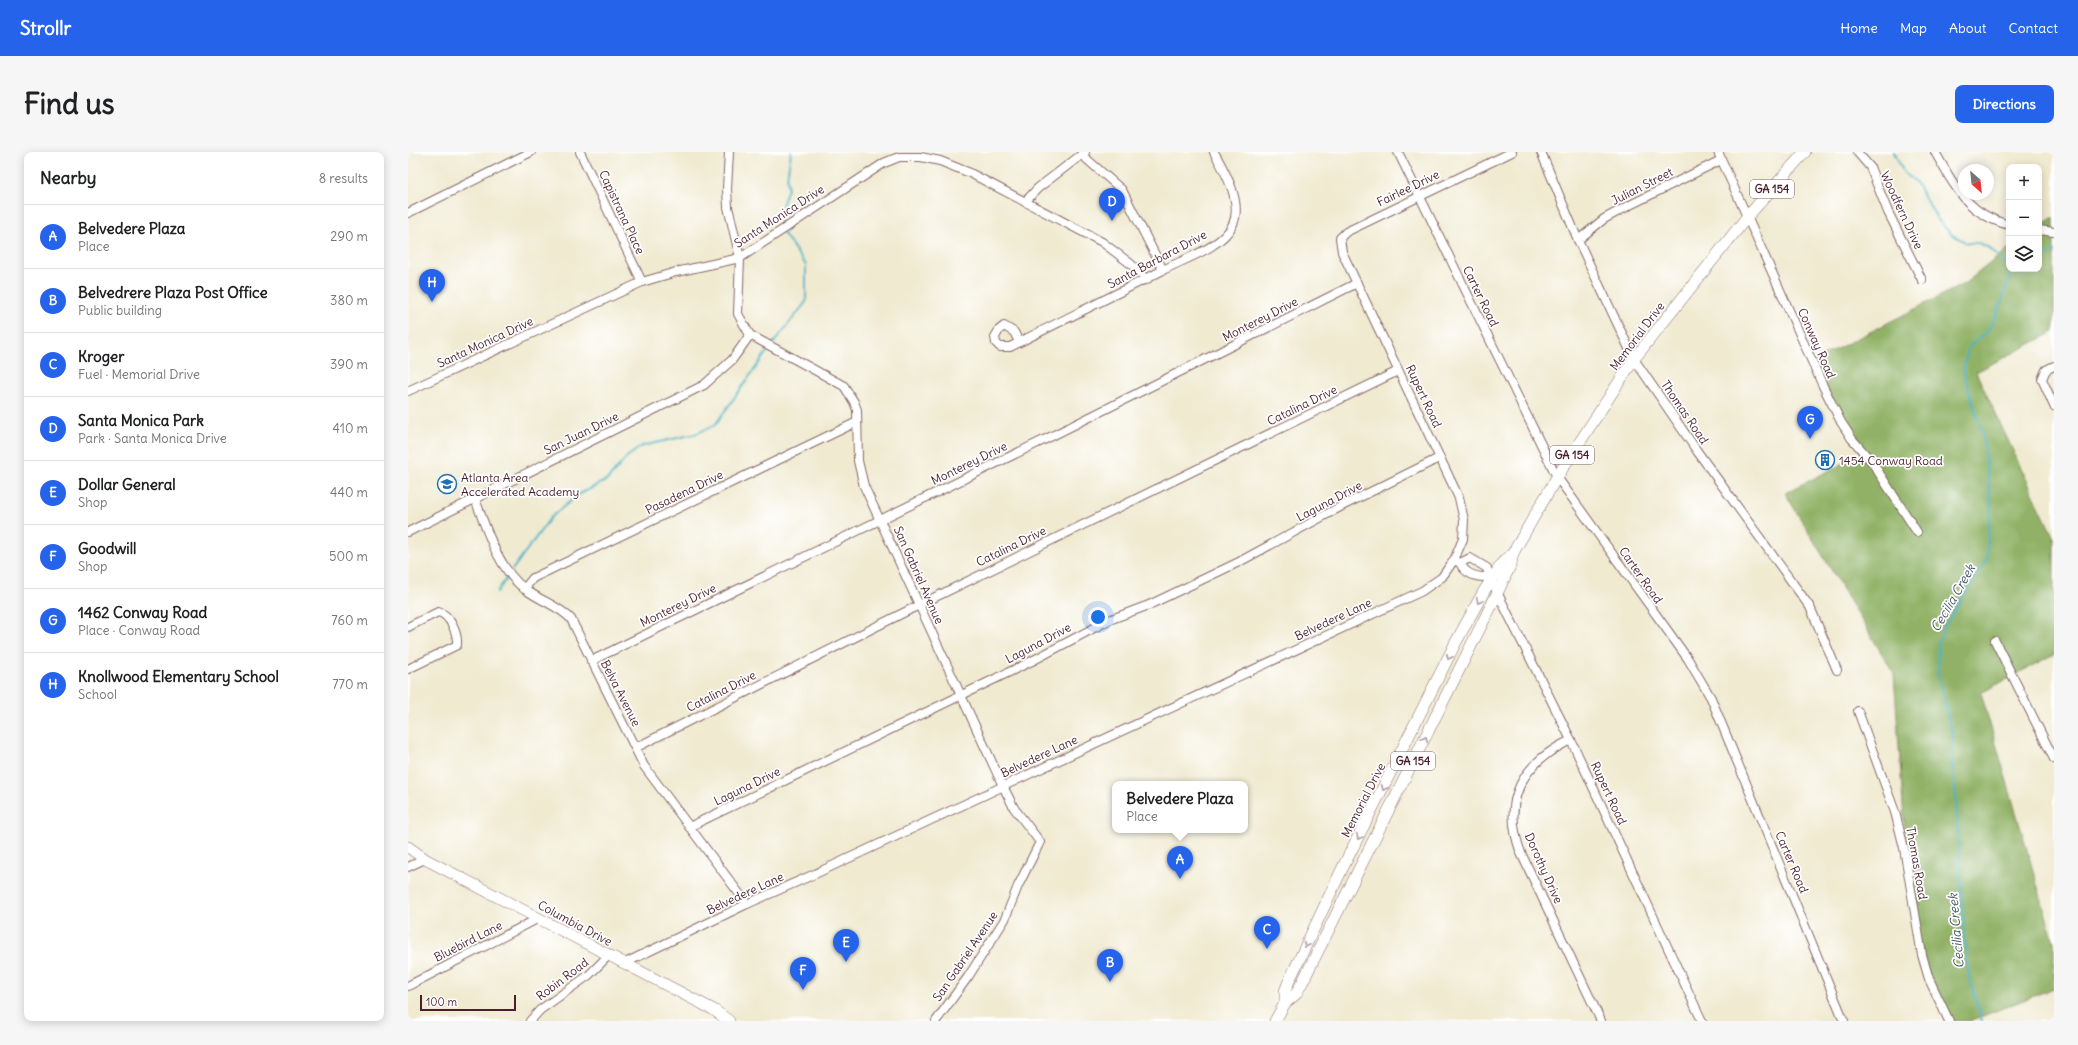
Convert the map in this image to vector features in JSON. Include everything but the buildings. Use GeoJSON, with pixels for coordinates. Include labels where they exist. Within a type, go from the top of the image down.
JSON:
{"type":"FeatureCollection","features":[{"type":"Feature","properties":{"kind":"main road","name":"Memorial Drive"},"geometry":{"type":"LineString","coordinates":[[1285,1003],[1285,991],[1287,986],[1333,889],[1456,642],[1490,578],[1503,562],[1513,553],[1558,477],[1634,359],[1747,217],[1805,152]]}},
{"type":"Feature","properties":{"kind":"main road","name":"Memorial Drive"},"geometry":{"type":"LineString","coordinates":[[1275,1021],[1285,1003],[1296,994],[1302,983],[1498,591],[1511,564],[1513,553]]}},
{"type":"Feature","properties":{"kind":"main road","name":"Columbia Drive"},"geometry":{"type":"LineString","coordinates":[[408,847],[425,859],[714,1010],[729,1021]]}},
{"type":"Feature","properties":{"kind":"street"},"geometry":{"type":"LineString","coordinates":[[408,213],[531,152]]}},
{"type":"Feature","properties":{"kind":"street","name":"Capistrana Place"},"geometry":{"type":"LineString","coordinates":[[580,152],[642,282]]}},
{"type":"Feature","properties":{"kind":"street"},"geometry":{"type":"LineString","coordinates":[[729,152],[727,189],[728,207],[740,258],[738,314],[750,335]]}},
{"type":"Feature","properties":{"kind":"street","name":"Santa Barbara Drive"},"geometry":{"type":"LineString","coordinates":[[1019,342],[1147,280],[1162,270],[1199,253],[1224,236],[1233,223],[1235,208],[1233,194],[1228,179],[1214,152]]}},
{"type":"Feature","properties":{"kind":"street","name":"Carter Road"},"geometry":{"type":"LineString","coordinates":[[1398,152],[1558,477],[1688,660],[1711,698],[1844,1021]]}},
{"type":"Feature","properties":{"kind":"street","name":"Fairlee Drive"},"geometry":{"type":"LineString","coordinates":[[1340,238],[1346,232],[1512,152]]}},
{"type":"Feature","properties":{"kind":"street","name":"Thomas Road"},"geometry":{"type":"LineString","coordinates":[[1541,152],[1578,240],[1634,359],[1697,451],[1810,607],[1837,670]]}},
{"type":"Feature","properties":{"kind":"street","name":"Woodfern Drive"},"geometry":{"type":"LineString","coordinates":[[1857,152],[1870,167],[1888,212],[1922,280]]}},
{"type":"Feature","properties":{"kind":"street"},"geometry":{"type":"LineString","coordinates":[[1935,152],[1958,192],[1971,206],[1983,215],[2006,224]]}},
{"type":"Feature","properties":{"kind":"street"},"geometry":{"type":"LineString","coordinates":[[1025,202],[1038,188],[1084,153],[1122,190],[1162,270]]}},
{"type":"Feature","properties":{"kind":"street","name":"Julian Street"},"geometry":{"type":"LineString","coordinates":[[1578,240],[1604,219],[1720,156]]}},
{"type":"Feature","properties":{"kind":"street","name":"Conway Road"},"geometry":{"type":"LineString","coordinates":[[1720,156],[1841,422],[1852,439],[1872,462],[1917,532]]}},
{"type":"Feature","properties":{"kind":"street","name":"Santa Monica Drive"},"geometry":{"type":"LineString","coordinates":[[408,392],[642,282],[676,272],[740,258],[855,180],[884,163],[899,157],[922,157],[940,161],[970,173],[1102,242],[1131,264],[1147,280]]}},
{"type":"Feature","properties":{"kind":"street"},"geometry":{"type":"LineString","coordinates":[[2042,230],[2054,232]]}},
{"type":"Feature","properties":{"kind":"street","name":"Rupert Road"},"geometry":{"type":"LineString","coordinates":[[1340,238],[1342,252],[1459,498],[1464,520],[1463,539],[1457,562]]}},
{"type":"Feature","properties":{"kind":"street","name":"Monterey Drive"},"geometry":{"type":"LineString","coordinates":[[591,661],[1357,283]]}},
{"type":"Feature","properties":{"kind":"street","name":"San Gabriel Avenue"},"geometry":{"type":"LineString","coordinates":[[750,335],[844,386],[854,402],[857,422],[858,461],[864,486],[1003,786],[1014,808],[1040,842],[1018,886],[1005,919],[968,976],[936,1021]]}},
{"type":"Feature","properties":{"kind":"street","name":"San Juan Drive"},"geometry":{"type":"LineString","coordinates":[[408,532],[704,385],[732,360],[750,335]]}},
{"type":"Feature","properties":{"kind":"street"},"geometry":{"type":"LineString","coordinates":[[2054,366],[2046,370],[2042,379],[2054,406]]}},
{"type":"Feature","properties":{"kind":"street","name":"Catalina Drive"},"geometry":{"type":"LineString","coordinates":[[635,748],[919,605],[1398,371]]}},
{"type":"Feature","properties":{"kind":"street","name":"Pasadena Drive"},"geometry":{"type":"LineString","coordinates":[[524,589],[533,578],[857,422]]}},
{"type":"Feature","properties":{"kind":"street","name":"Laguna Drive"},"geometry":{"type":"LineString","coordinates":[[689,827],[961,695],[1109,620],[1149,605],[1239,562],[1340,507],[1439,458]]}},
{"type":"Feature","properties":{"kind":"street","name":"Belva Avenue"},"geometry":{"type":"LineString","coordinates":[[475,500],[492,542],[514,580],[524,589],[563,611],[571,619],[578,630],[591,661],[635,748],[654,781],[747,904]]}},
{"type":"Feature","properties":{"kind":"street","name":"Rupert Road"},"geometry":{"type":"LineString","coordinates":[[1457,562],[1470,558],[1487,568],[1490,578],[1498,591],[1571,740],[1702,1021]]}},
{"type":"Feature","properties":{"kind":"street"},"geometry":{"type":"LineString","coordinates":[[1457,562],[1463,569],[1479,578],[1490,578]]}},
{"type":"Feature","properties":{"kind":"street","name":"Belvedere Lane"},"geometry":{"type":"LineString","coordinates":[[625,963],[747,904],[817,873],[1422,591],[1442,577],[1457,562]]}},
{"type":"Feature","properties":{"kind":"street"},"geometry":{"type":"LineString","coordinates":[[408,627],[438,612],[443,613],[450,622],[458,641],[457,645],[408,669]]}},
{"type":"Feature","properties":{"kind":"street"},"geometry":{"type":"LineString","coordinates":[[1995,641],[2054,759]]}},
{"type":"Feature","properties":{"kind":"street","name":"Thomas Road"},"geometry":{"type":"LineString","coordinates":[[1858,711],[1895,812],[1904,848],[1922,955],[1930,979],[1950,1021]]}},
{"type":"Feature","properties":{"kind":"street","name":"Dorothy Drive"},"geometry":{"type":"LineString","coordinates":[[1571,740],[1555,747],[1538,760],[1526,774],[1517,789],[1513,808],[1513,823],[1521,852],[1601,1021]]}},
{"type":"Feature","properties":{"kind":"street"},"geometry":{"type":"LineString","coordinates":[[408,867],[425,859]]}},
{"type":"Feature","properties":{"kind":"street","name":"Bluebird Lane"},"geometry":{"type":"LineString","coordinates":[[408,986],[539,918]]}},
{"type":"Feature","properties":{"kind":"street","name":"Robin Road"},"geometry":{"type":"LineString","coordinates":[[530,1021],[540,1010],[589,975],[609,956]]}},
{"type":"Feature","properties":{"kind":"green space"},"geometry":{"type":"Polygon","coordinates":[[[2054,217],[2054,332],[1976,372],[2054,538],[2054,654],[1981,693],[2054,942],[2054,988],[1970,1021],[1951,1021],[1922,959],[1908,879],[1894,674],[1785,493],[1862,454],[1809,363],[1964,284],[2006,250],[2006,272],[2042,272],[2042,224],[2054,217]]]}},
{"type":"Feature","properties":{"kind":"waterway"},"geometry":{"type":"LineString","coordinates":[[782,227],[779,215],[788,188],[787,178],[791,152]]}},
{"type":"Feature","properties":{"kind":"waterway"},"geometry":{"type":"LineString","coordinates":[[1894,152],[1904,173],[1915,181],[1938,220],[1951,234],[1967,243],[1979,243],[1989,248],[2006,264]]}},
{"type":"Feature","properties":{"kind":"waterway"},"geometry":{"type":"LineString","coordinates":[[772,345],[806,302],[806,265],[783,233]]}},
{"type":"Feature","properties":{"kind":"waterway"},"geometry":{"type":"LineString","coordinates":[[2042,259],[2054,251]]}},
{"type":"Feature","properties":{"kind":"waterway","name":"Cecilia Creek"},"geometry":{"type":"LineString","coordinates":[[1982,1021],[1969,976],[1964,934],[1956,799],[1952,766],[1953,738],[1938,673],[1938,644],[1945,626],[1986,560],[1991,507],[1988,476],[1982,432],[1963,371],[1968,348],[1989,329],[1999,309],[2012,272]]}},
{"type":"Feature","properties":{"kind":"waterway"},"geometry":{"type":"LineString","coordinates":[[2018,272],[2024,275],[2028,272]]}},
{"type":"Feature","properties":{"kind":"waterway"},"geometry":{"type":"LineString","coordinates":[[512,570],[551,517],[578,495],[607,480],[628,456],[642,446],[695,434],[715,425],[769,349]]}},
{"type":"Feature","properties":{"kind":"waterway"},"geometry":{"type":"LineString","coordinates":[[497,592],[508,576]]}},
{"type":"Feature","properties":{"kind":"place","name":"Santa Monica Park"},"geometry":{"type":"Point","coordinates":[1112,221]}},
{"type":"Feature","properties":{"kind":"place","name":"Knollwood Elementary School"},"geometry":{"type":"Point","coordinates":[432,302]}},
{"type":"Feature","properties":{"kind":"place","name":"1462 Conway Road"},"geometry":{"type":"Point","coordinates":[1810,439]}},
{"type":"Feature","properties":{"kind":"place","name":"1454 Conway Road"},"geometry":{"type":"Point","coordinates":[1825,460]}},
{"type":"Feature","properties":{"kind":"place","name":"Atlanta Area Accelerated Academy"},"geometry":{"type":"Point","coordinates":[447,484]}},
{"type":"Feature","properties":{"kind":"place","name":"Belvedere Plaza"},"geometry":{"type":"Point","coordinates":[1180,879]}},
{"type":"Feature","properties":{"kind":"place","name":"Kroger"},"geometry":{"type":"Point","coordinates":[1267,949]}},
{"type":"Feature","properties":{"kind":"place","name":"Dollar General"},"geometry":{"type":"Point","coordinates":[846,962]}},
{"type":"Feature","properties":{"kind":"place","name":"Belvedrere Plaza Post Office"},"geometry":{"type":"Point","coordinates":[1110,982]}},
{"type":"Feature","properties":{"kind":"place","name":"Goodwill"},"geometry":{"type":"Point","coordinates":[803,990]}}]}
